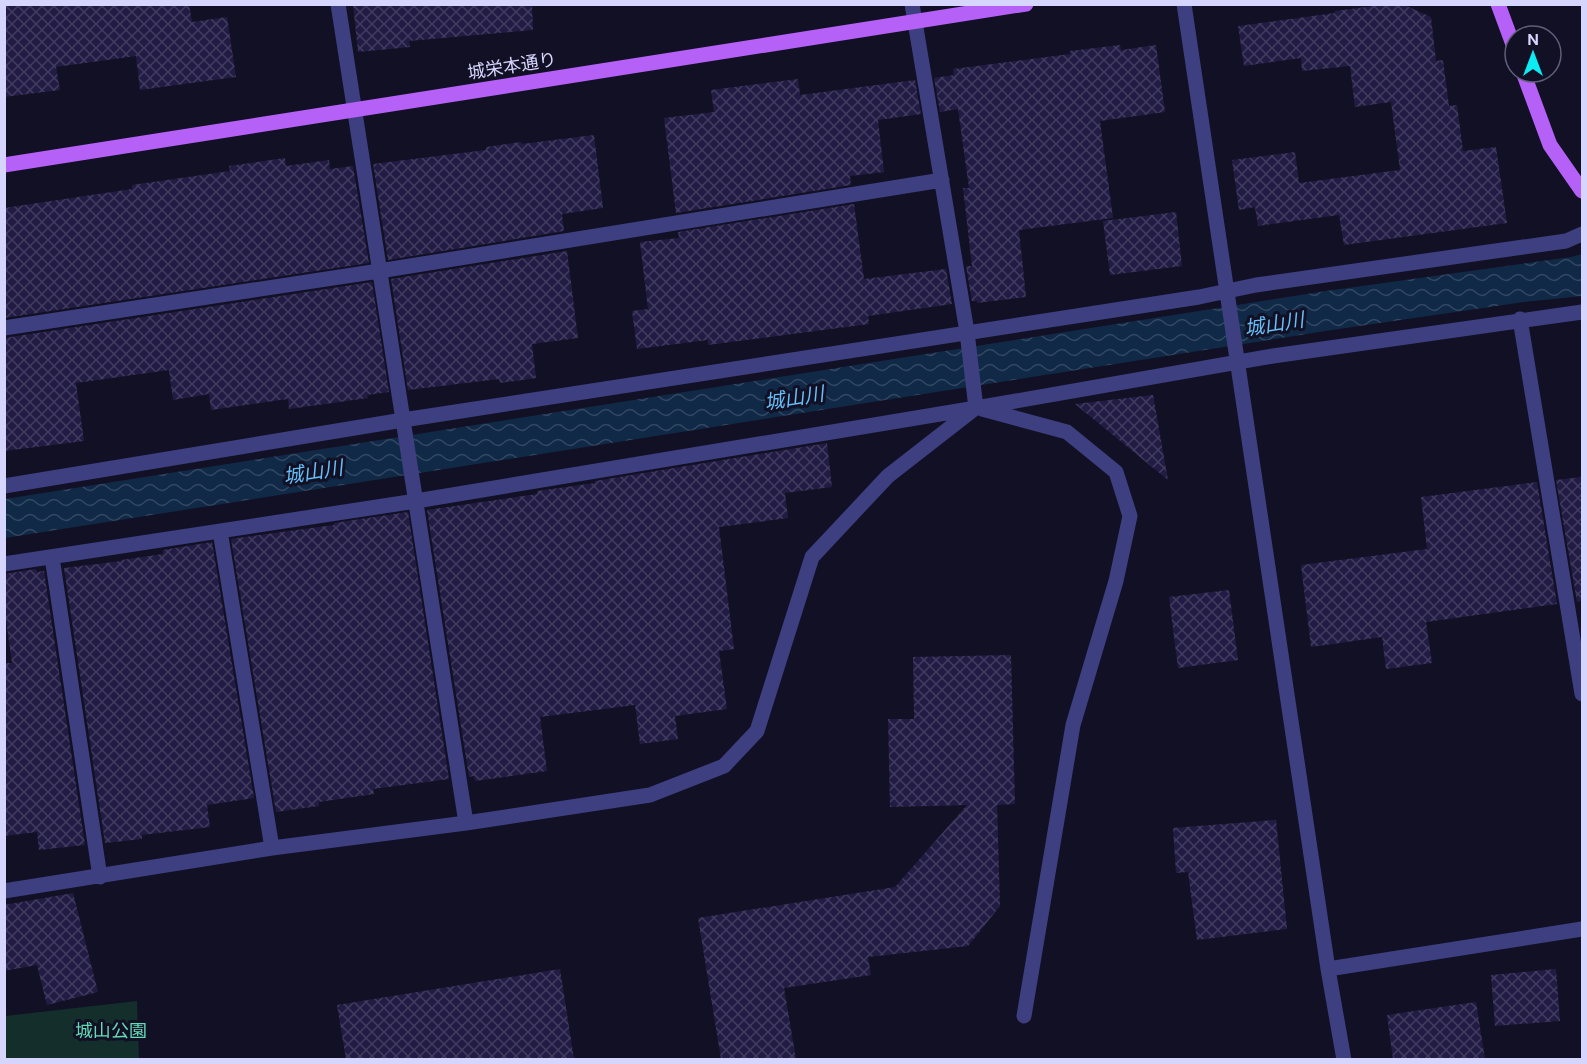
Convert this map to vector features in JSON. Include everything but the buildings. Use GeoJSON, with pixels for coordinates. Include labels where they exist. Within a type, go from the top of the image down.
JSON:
{"type":"FeatureCollection","features":[{"type":"Feature","properties":{"kind":"main road","name":"城栄本通り"},"geometry":{"type":"LineString","coordinates":[[4,165],[1026,4]]}},
{"type":"Feature","properties":{"kind":"main road"},"geometry":{"type":"LineString","coordinates":[[1498,4],[1505,24]]}},
{"type":"Feature","properties":{"kind":"main road"},"geometry":{"type":"LineString","coordinates":[[1527,84],[1550,145],[1582,191]]}},
{"type":"Feature","properties":{"kind":"street"},"geometry":{"type":"LineString","coordinates":[[338,4],[466,823]]}},
{"type":"Feature","properties":{"kind":"street"},"geometry":{"type":"LineString","coordinates":[[912,4],[967,332],[976,408]]}},
{"type":"Feature","properties":{"kind":"street"},"geometry":{"type":"LineString","coordinates":[[1184,4],[1328,969],[1344,1059]]}},
{"type":"Feature","properties":{"kind":"street"},"geometry":{"type":"LineString","coordinates":[[4,328],[379,271],[942,180]]}},
{"type":"Feature","properties":{"kind":"street"},"geometry":{"type":"LineString","coordinates":[[4,486],[1199,297],[1256,285],[1566,241],[1582,234]]}},
{"type":"Feature","properties":{"kind":"street"},"geometry":{"type":"LineString","coordinates":[[4,564],[976,408],[1237,362],[1520,319],[1582,312]]}},
{"type":"Feature","properties":{"kind":"street"},"geometry":{"type":"LineString","coordinates":[[1520,319],[1582,694]]}},
{"type":"Feature","properties":{"kind":"street"},"geometry":{"type":"LineString","coordinates":[[4,891],[272,848],[466,823],[650,795],[724,766],[756,730],[812,557],[888,476],[976,408]]}},
{"type":"Feature","properties":{"kind":"street"},"geometry":{"type":"LineString","coordinates":[[976,408],[1067,432],[1116,472],[1130,516],[1116,581],[1073,725],[1024,1016]]}},
{"type":"Feature","properties":{"kind":"street"},"geometry":{"type":"LineString","coordinates":[[220,531],[272,848]]}},
{"type":"Feature","properties":{"kind":"street"},"geometry":{"type":"LineString","coordinates":[[52,557],[100,877]]}},
{"type":"Feature","properties":{"kind":"street"},"geometry":{"type":"LineString","coordinates":[[1328,969],[1582,929]]}},
{"type":"Feature","properties":{"kind":"green space","name":"城山公園"},"geometry":{"type":"Polygon","coordinates":[[[137,1001],[139,1059],[5,1059],[5,1016],[137,1001]]]}},
{"type":"Feature","properties":{"kind":"water","name":"城山川"},"geometry":{"type":"Polygon","coordinates":[[[1582,254],[1582,296],[1524,302],[1332,330],[5,538],[5,499],[1326,291],[1582,254]]]}}]}
